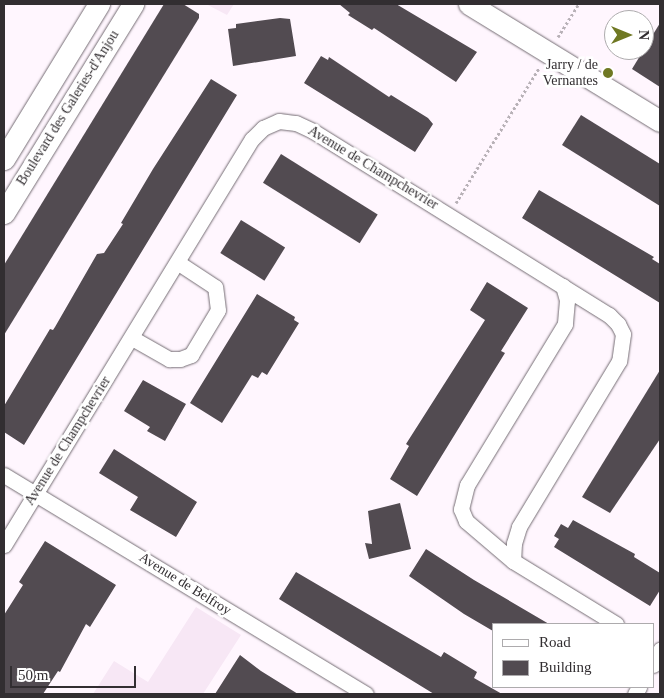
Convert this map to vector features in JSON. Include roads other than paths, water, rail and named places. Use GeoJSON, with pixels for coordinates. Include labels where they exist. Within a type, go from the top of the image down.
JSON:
{"type":"FeatureCollection","features":[{"type":"Feature","properties":{"kind":"street","name":"Boulevard des Galeries-d'Anjou"},"geometry":{"type":"LineString","coordinates":[[4,159],[99,4]]}},
{"type":"Feature","properties":{"kind":"street","name":"Boulevard des Galeries-d'Anjou"},"geometry":{"type":"LineString","coordinates":[[4,213],[133,4]]}},
{"type":"Feature","properties":{"kind":"street"},"geometry":{"type":"LineString","coordinates":[[468,4],[660,120]]}},
{"type":"Feature","properties":{"kind":"street","name":"Avenue de Champchevrier"},"geometry":{"type":"LineString","coordinates":[[4,545],[252,139],[262,128],[279,121],[296,122],[313,131],[450,215],[609,315],[623,334],[623,348],[619,360],[519,527],[514,543],[513,561]]}},
{"type":"Feature","properties":{"kind":"street"},"geometry":{"type":"LineString","coordinates":[[132,338],[169,359],[180,359],[191,355],[214,317],[219,299],[215,287],[178,262]]}},
{"type":"Feature","properties":{"kind":"street"},"geometry":{"type":"LineString","coordinates":[[564,286],[568,311],[562,331],[462,497],[466,521],[513,561],[614,623]]}},
{"type":"Feature","properties":{"kind":"street","name":"Avenue de Belfroy"},"geometry":{"type":"LineString","coordinates":[[4,475],[366,694]]}},
{"type":"Feature","properties":{"kind":"street"},"geometry":{"type":"LineString","coordinates":[[654,662],[660,651]]}},
{"type":"Feature","properties":{"kind":"place","name":"Jarry / de Vernantes"},"geometry":{"type":"Point","coordinates":[608,73]}}]}
